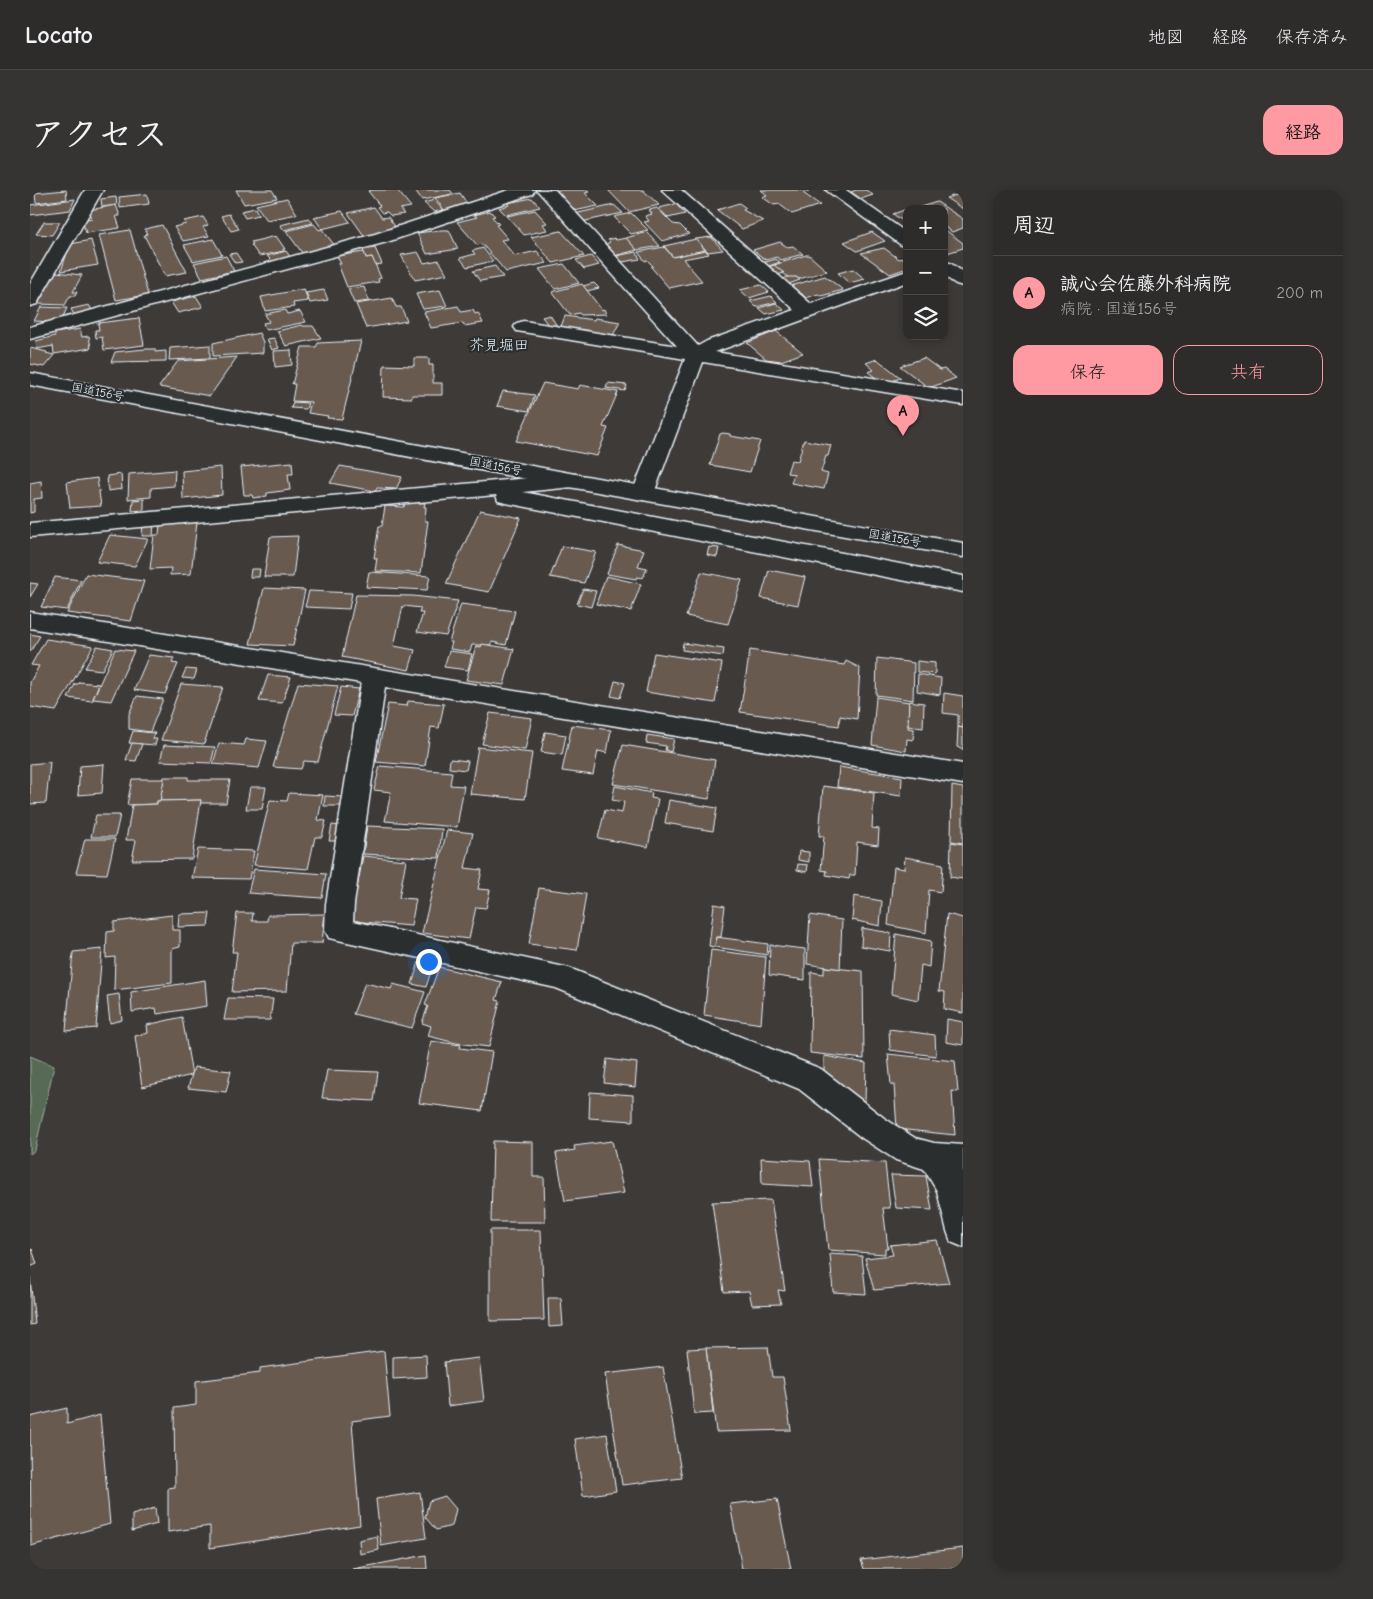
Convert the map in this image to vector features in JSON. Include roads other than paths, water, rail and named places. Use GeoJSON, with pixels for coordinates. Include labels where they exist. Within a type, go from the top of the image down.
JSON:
{"type":"FeatureCollection","features":[{"type":"Feature","properties":{"kind":"main road"},"geometry":{"type":"LineString","coordinates":[[30,300],[94,190]]}},
{"type":"Feature","properties":{"kind":"main road"},"geometry":{"type":"LineString","coordinates":[[30,334],[381,238],[526,190]]}},
{"type":"Feature","properties":{"kind":"main road"},"geometry":{"type":"LineString","coordinates":[[546,190],[696,356]]}},
{"type":"Feature","properties":{"kind":"main road"},"geometry":{"type":"LineString","coordinates":[[671,190],[807,310]]}},
{"type":"Feature","properties":{"kind":"main road"},"geometry":{"type":"LineString","coordinates":[[835,190],[903,238]]}},
{"type":"Feature","properties":{"kind":"main road"},"geometry":{"type":"LineString","coordinates":[[948,262],[963,256]]}},
{"type":"Feature","properties":{"kind":"main road"},"geometry":{"type":"LineString","coordinates":[[948,270],[963,280]]}},
{"type":"Feature","properties":{"kind":"main road"},"geometry":{"type":"LineString","coordinates":[[643,493],[696,356],[714,345],[807,310],[903,277]]}},
{"type":"Feature","properties":{"kind":"main road"},"geometry":{"type":"LineString","coordinates":[[524,328],[963,399]]}},
{"type":"Feature","properties":{"kind":"main road","name":"国道156号"},"geometry":{"type":"LineString","coordinates":[[30,379],[575,481],[963,550]]}},
{"type":"Feature","properties":{"kind":"main road"},"geometry":{"type":"LineString","coordinates":[[30,530],[575,481]]}},
{"type":"Feature","properties":{"kind":"main road"},"geometry":{"type":"LineString","coordinates":[[475,490],[963,584]]}},
{"type":"Feature","properties":{"kind":"main road"},"geometry":{"type":"LineString","coordinates":[[30,620],[963,774]]}},
{"type":"Feature","properties":{"kind":"main road"},"geometry":{"type":"LineString","coordinates":[[374,676],[340,904],[339,930],[559,977],[810,1079],[873,1128],[907,1150],[948,1159],[952,1186],[963,1231]]}},
{"type":"Feature","properties":{"kind":"place","name":"誠心会佐藤外科病院"},"geometry":{"type":"Point","coordinates":[903,436]}},
{"type":"Feature","properties":{"kind":"district","name":"芥見堀田"},"geometry":{"type":"Point","coordinates":[499,345]}}]}
